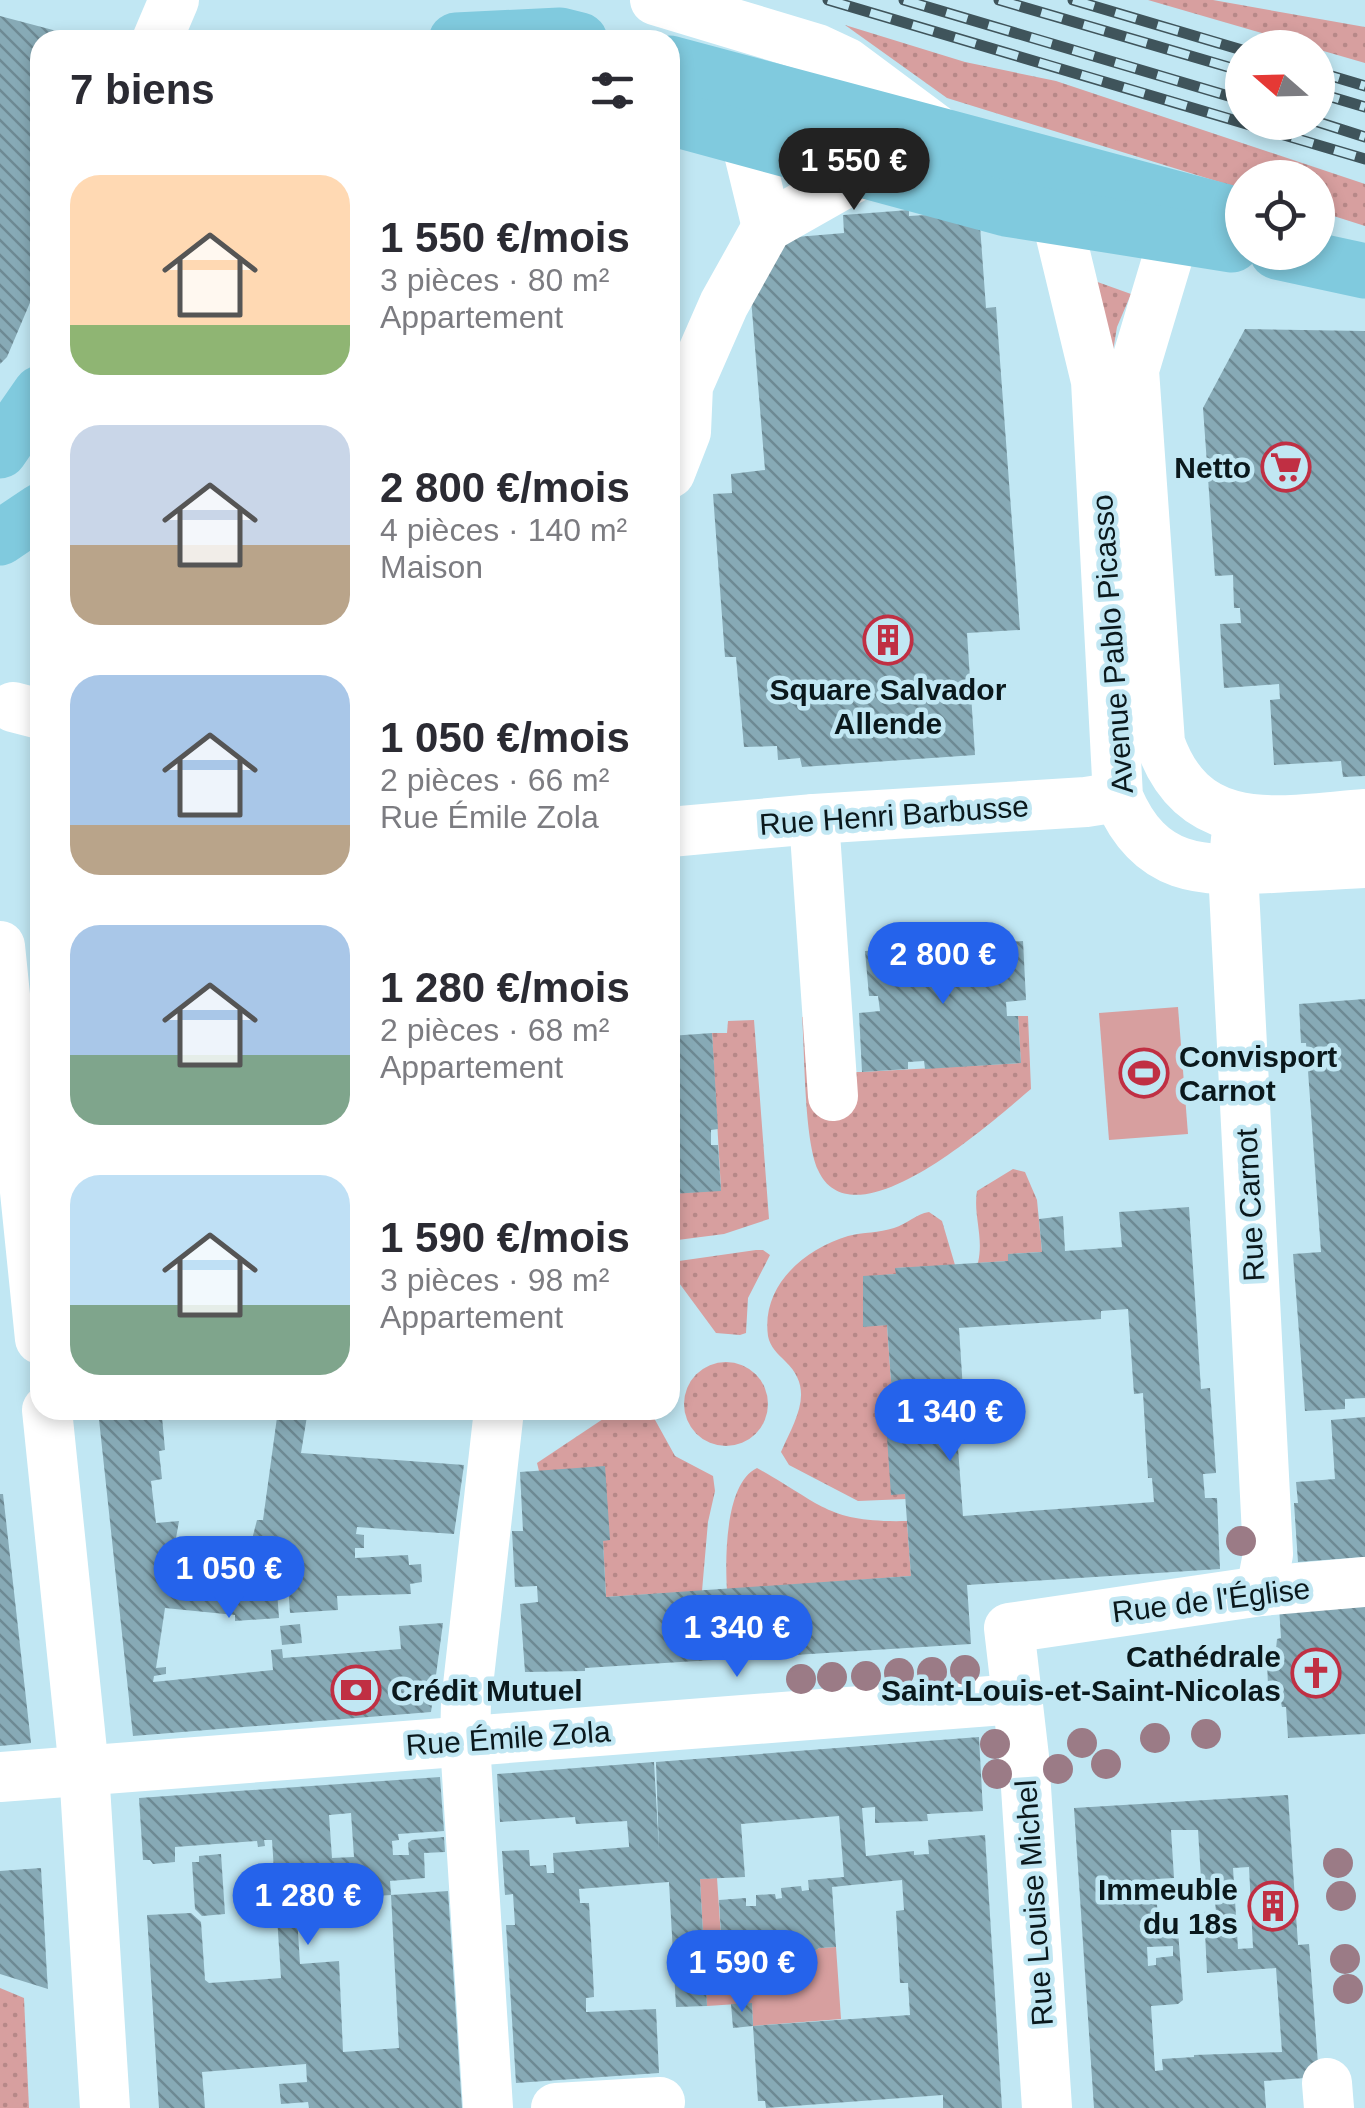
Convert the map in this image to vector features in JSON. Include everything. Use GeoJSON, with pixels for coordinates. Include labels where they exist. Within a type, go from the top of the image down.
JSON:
{"type":"FeatureCollection","features":[{"type":"Feature","properties":{"kind":"main road"},"geometry":{"type":"LineString","coordinates":[[680,66],[941,134],[1060,192],[1180,218],[1225,239]]}},
{"type":"Feature","properties":{"kind":"main road"},"geometry":{"type":"LineString","coordinates":[[680,121],[1006,209],[1060,192]]}},
{"type":"Feature","properties":{"kind":"main road"},"geometry":{"type":"LineString","coordinates":[[1180,218],[1225,217]]}},
{"type":"Feature","properties":{"kind":"main road"},"geometry":{"type":"LineString","coordinates":[[1335,242],[1365,252]]}},
{"type":"Feature","properties":{"kind":"main road"},"geometry":{"type":"LineString","coordinates":[[1335,265],[1365,271]]}},
{"type":"Feature","properties":{"kind":"main road"},"geometry":{"type":"LineString","coordinates":[[0,451],[30,406]]}},
{"type":"Feature","properties":{"kind":"street"},"geometry":{"type":"LineString","coordinates":[[161,30],[174,0]]}},
{"type":"Feature","properties":{"kind":"street"},"geometry":{"type":"LineString","coordinates":[[656,0],[817,49],[846,63],[941,134]]}},
{"type":"Feature","properties":{"kind":"street"},"geometry":{"type":"LineString","coordinates":[[745,137],[767,227]]}},
{"type":"Feature","properties":{"kind":"street"},"geometry":{"type":"LineString","coordinates":[[680,440],[688,386],[724,304],[767,227],[864,172]]}},
{"type":"Feature","properties":{"kind":"street","name":"Avenue Pablo Picasso"},"geometry":{"type":"LineString","coordinates":[[1060,192],[1096,380],[1118,797],[1128,820],[1167,858],[1206,870],[1365,863]]}},
{"type":"Feature","properties":{"kind":"street","name":"Avenue Pablo Picasso"},"geometry":{"type":"LineString","coordinates":[[1180,218],[1134,370],[1160,744],[1170,769],[1211,810],[1238,819],[1365,814]]}},
{"type":"Feature","properties":{"kind":"street"},"geometry":{"type":"LineString","coordinates":[[1149,840],[1189,790]]}},
{"type":"Feature","properties":{"kind":"street","name":"Rue Henri Barbusse"},"geometry":{"type":"LineString","coordinates":[[680,831],[1118,797]]}},
{"type":"Feature","properties":{"kind":"street"},"geometry":{"type":"LineString","coordinates":[[814,819],[833,1096]]}},
{"type":"Feature","properties":{"kind":"street","name":"Rue Carnot"},"geometry":{"type":"LineString","coordinates":[[1238,819],[1233,870],[1268,1554],[1261,1591]]}},
{"type":"Feature","properties":{"kind":"street"},"geometry":{"type":"LineString","coordinates":[[0,946],[24,1023],[30,1142]]}},
{"type":"Feature","properties":{"kind":"street"},"geometry":{"type":"LineString","coordinates":[[49,1420],[101,1768],[105,2108]]}},
{"type":"Feature","properties":{"kind":"street"},"geometry":{"type":"LineString","coordinates":[[488,2108],[465,1744],[466,1703],[498,1420]]}},
{"type":"Feature","properties":{"kind":"street","name":"Rue de l'Église"},"geometry":{"type":"LineString","coordinates":[[1016,1699],[1010,1628],[1261,1591],[1365,1582]]}},
{"type":"Feature","properties":{"kind":"street","name":"Rue Émile Zola"},"geometry":{"type":"LineString","coordinates":[[0,1776],[465,1744],[1016,1699]]}},
{"type":"Feature","properties":{"kind":"street","name":"Rue Louise Michel"},"geometry":{"type":"LineString","coordinates":[[1016,1699],[1024,1757],[1046,2108]]}},
{"type":"Feature","properties":{"kind":"street"},"geometry":{"type":"LineString","coordinates":[[556,2108],[660,2102]]}},
{"type":"Feature","properties":{"kind":"shaded area"},"geometry":{"type":"Polygon","coordinates":[[[1148,0],[1213,0],[1365,27],[1365,63],[1335,54],[1335,30],[1251,30],[1148,0]]]}},
{"type":"Feature","properties":{"kind":"shaded area"},"geometry":{"type":"Polygon","coordinates":[[[845,25],[965,62],[1056,81],[1293,160],[1225,160],[1225,184],[947,98],[845,25]]]}},
{"type":"Feature","properties":{"kind":"shaded area"},"geometry":{"type":"Polygon","coordinates":[[[1335,174],[1365,184],[1365,226],[1335,216],[1335,174]]]}},
{"type":"Feature","properties":{"kind":"shaded area"},"geometry":{"type":"Polygon","coordinates":[[[1092,280],[1131,294],[1117,327],[1113,351],[1092,280]]]}},
{"type":"Feature","properties":{"kind":"shaded area","name":"Convisport Carnot"},"geometry":{"type":"Polygon","coordinates":[[[1178,1007],[1188,1134],[1109,1140],[1099,1013],[1178,1007]]]}},
{"type":"Feature","properties":{"kind":"shaded area"},"geometry":{"type":"Polygon","coordinates":[[[817,1015],[840,1072],[1021,1063],[1018,1016],[1028,1016],[1031,1089],[925,1170],[862,1195],[836,1190],[818,1170],[808,1118],[802,1017],[817,1015]]]}},
{"type":"Feature","properties":{"kind":"shaded area"},"geometry":{"type":"Polygon","coordinates":[[[754,1020],[769,1219],[724,1234],[680,1240],[680,1193],[721,1190],[712,1033],[727,1033],[728,1021],[754,1020]]]}},
{"type":"Feature","properties":{"kind":"shaded area"},"geometry":{"type":"Polygon","coordinates":[[[1013,1169],[1025,1172],[1037,1200],[1042,1252],[1009,1254],[1008,1261],[978,1263],[977,1191],[1013,1169]]]}},
{"type":"Feature","properties":{"kind":"shaded area"},"geometry":{"type":"Polygon","coordinates":[[[929,1212],[942,1221],[955,1265],[896,1268],[896,1274],[863,1277],[863,1326],[887,1325],[893,1408],[885,1409],[906,1499],[858,1501],[789,1465],[781,1452],[797,1417],[801,1394],[794,1372],[769,1340],[771,1301],[789,1272],[816,1250],[848,1236],[894,1228],[929,1212]]]}},
{"type":"Feature","properties":{"kind":"shaded area"},"geometry":{"type":"Polygon","coordinates":[[[756,1250],[770,1255],[748,1298],[746,1333],[716,1333],[680,1284],[680,1261],[756,1250]]]}},
{"type":"Feature","properties":{"kind":"shaded area"},"geometry":{"type":"Polygon","coordinates":[[[726,1362],[749,1369],[761,1381],[768,1404],[761,1427],[749,1439],[726,1446],[703,1439],[691,1427],[684,1404],[691,1381],[703,1369],[726,1362]]]}},
{"type":"Feature","properties":{"kind":"shaded area"},"geometry":{"type":"Polygon","coordinates":[[[602,1420],[655,1420],[675,1456],[713,1476],[715,1491],[702,1591],[606,1597],[603,1541],[539,1471],[537,1463],[602,1420]]]}},
{"type":"Feature","properties":{"kind":"shaded area"},"geometry":{"type":"Polygon","coordinates":[[[757,1468],[842,1515],[907,1521],[911,1576],[727,1590],[727,1541],[733,1505],[746,1476],[757,1468]]]}},
{"type":"Feature","properties":{"kind":"shaded area"},"geometry":{"type":"Polygon","coordinates":[[[717,1878],[722,1952],[749,1950],[750,1970],[765,1958],[779,1960],[791,1953],[805,1952],[806,1957],[819,1948],[836,1947],[841,2019],[753,2026],[752,2003],[707,2006],[700,1879],[717,1878]]]}},
{"type":"Feature","properties":{"kind":"shaded area"},"geometry":{"type":"Polygon","coordinates":[[[0,1988],[24,1998],[29,2108],[0,2108],[0,1988]]]}},
{"type":"Feature","properties":{"kind":"building"},"geometry":{"type":"Polygon","coordinates":[[[0,16],[53,30],[30,30],[30,303],[7,357],[0,364],[0,16]]]}},
{"type":"Feature","properties":{"kind":"building"},"geometry":{"type":"Polygon","coordinates":[[[909,210],[909,216],[979,212],[986,308],[996,307],[1020,630],[967,633],[975,755],[802,767],[800,758],[778,760],[777,746],[744,747],[736,657],[725,657],[713,494],[732,493],[731,474],[765,470],[749,274],[773,239],[844,233],[843,215],[909,210]]]}},
{"type":"Feature","properties":{"kind":"building"},"geometry":{"type":"Polygon","coordinates":[[[1245,329],[1365,331],[1365,776],[1343,777],[1341,761],[1274,765],[1270,700],[1280,699],[1279,684],[1224,688],[1220,624],[1241,623],[1240,608],[1234,608],[1233,575],[1215,576],[1203,408],[1245,329]]]}},
{"type":"Feature","properties":{"kind":"building"},"geometry":{"type":"Polygon","coordinates":[[[1023,941],[1026,1000],[1006,1002],[1007,1016],[1018,1016],[1021,1063],[925,1069],[924,1061],[908,1062],[908,1069],[862,1072],[859,1013],[880,1011],[878,996],[869,996],[865,951],[962,944],[963,951],[978,950],[978,944],[1023,941]]]}},
{"type":"Feature","properties":{"kind":"building"},"geometry":{"type":"Polygon","coordinates":[[[1365,999],[1365,1398],[1345,1399],[1345,1409],[1305,1411],[1293,1254],[1321,1252],[1306,1043],[1301,1043],[1299,1004],[1365,999]]]}},
{"type":"Feature","properties":{"kind":"building"},"geometry":{"type":"Polygon","coordinates":[[[712,1033],[718,1129],[711,1130],[711,1145],[718,1145],[721,1191],[680,1193],[680,1035],[712,1033]]]}},
{"type":"Feature","properties":{"kind":"building"},"geometry":{"type":"Polygon","coordinates":[[[1189,1207],[1201,1389],[1210,1388],[1216,1473],[1203,1474],[1205,1498],[1217,1498],[1220,1569],[967,1585],[971,1644],[525,1672],[520,1604],[538,1602],[537,1586],[515,1587],[512,1531],[523,1531],[520,1472],[605,1466],[610,1540],[603,1541],[606,1597],[911,1576],[905,1494],[891,1495],[885,1409],[893,1408],[887,1325],[863,1327],[863,1276],[896,1274],[895,1268],[1008,1261],[1008,1254],[1042,1252],[1039,1219],[1063,1216],[1065,1251],[1122,1247],[1119,1212],[1189,1207]],[[1128,1309],[1101,1311],[1101,1319],[959,1328],[964,1406],[955,1407],[963,1516],[1154,1502],[1152,1478],[1148,1478],[1143,1393],[1134,1394],[1128,1309]]]}},
{"type":"Feature","properties":{"kind":"building"},"geometry":{"type":"Polygon","coordinates":[[[1365,1417],[1365,1557],[1298,1562],[1296,1482],[1335,1479],[1331,1420],[1365,1417]]]}},
{"type":"Feature","properties":{"kind":"building"},"geometry":{"type":"Polygon","coordinates":[[[99,1420],[162,1420],[165,1450],[159,1451],[162,1479],[151,1481],[156,1523],[179,1521],[172,1561],[213,1566],[212,1583],[277,1591],[279,1618],[235,1621],[235,1615],[165,1608],[156,1668],[166,1667],[166,1674],[154,1676],[153,1682],[273,1670],[271,1650],[282,1649],[283,1658],[401,1649],[399,1626],[443,1623],[431,1712],[133,1736],[99,1420]]]}},
{"type":"Feature","properties":{"kind":"building"},"geometry":{"type":"Polygon","coordinates":[[[277,1420],[306,1420],[301,1453],[464,1465],[454,1534],[357,1527],[356,1534],[364,1535],[364,1548],[355,1548],[355,1558],[408,1555],[409,1565],[421,1564],[422,1582],[410,1584],[411,1594],[337,1596],[338,1610],[290,1613],[288,1584],[242,1578],[257,1520],[263,1520],[277,1420]]]}},
{"type":"Feature","properties":{"kind":"building"},"geometry":{"type":"Polygon","coordinates":[[[0,1494],[31,1743],[0,1746],[0,1494]]]}},
{"type":"Feature","properties":{"kind":"building","name":"Cathédrale Saint-Louis-et-Saint-Nicolas"},"geometry":{"type":"Polygon","coordinates":[[[1365,1601],[1365,1734],[1288,1738],[1286,1707],[1282,1707],[1277,1686],[1268,1686],[1267,1661],[1275,1659],[1277,1639],[1281,1638],[1279,1606],[1365,1601]]]}},
{"type":"Feature","properties":{"kind":"building"},"geometry":{"type":"Polygon","coordinates":[[[300,1624],[302,1643],[282,1645],[280,1626],[300,1624]]]}},
{"type":"Feature","properties":{"kind":"building"},"geometry":{"type":"Polygon","coordinates":[[[979,1737],[983,1811],[927,1814],[928,1821],[875,1823],[875,1807],[862,1808],[866,1856],[914,1851],[914,1855],[929,1854],[928,1840],[985,1835],[1002,2108],[943,2108],[943,2095],[766,2108],[765,2101],[758,2101],[753,2026],[910,2015],[908,1983],[900,1983],[896,1911],[904,1910],[902,1880],[832,1887],[836,1947],[819,1948],[806,1957],[805,1952],[791,1953],[778,1961],[778,1957],[765,1958],[750,1970],[749,1950],[722,1952],[719,1900],[746,1898],[746,1906],[756,1906],[756,1895],[775,1894],[776,1899],[782,1898],[781,1888],[801,1886],[802,1891],[809,1890],[808,1880],[844,1877],[839,1816],[741,1824],[745,1877],[700,1879],[707,2006],[676,2007],[669,1882],[579,1889],[580,1903],[589,1903],[594,1997],[586,1998],[586,2012],[656,2009],[659,2073],[516,2083],[506,1925],[515,1925],[513,1894],[505,1895],[502,1851],[529,1850],[530,1866],[546,1865],[547,1873],[554,1873],[553,1853],[629,1845],[627,1821],[576,1824],[575,1817],[500,1822],[497,1774],[654,1762],[659,1850],[656,1762],[979,1737]]]}},
{"type":"Feature","properties":{"kind":"building"},"geometry":{"type":"Polygon","coordinates":[[[440,1777],[444,1831],[398,1834],[399,1840],[392,1841],[393,1855],[409,1855],[408,1843],[412,1840],[444,1837],[445,1852],[424,1853],[425,1878],[390,1881],[391,1895],[448,1891],[462,2108],[309,2108],[308,2102],[281,2104],[279,2084],[307,2082],[306,2064],[202,2072],[205,2108],[159,2108],[147,1915],[191,1913],[201,1922],[205,1980],[209,1983],[281,1978],[272,1840],[264,1840],[265,1846],[258,1847],[257,1841],[175,1847],[175,1862],[153,1864],[143,1860],[139,1798],[440,1777]],[[351,1813],[329,1815],[332,1858],[354,1857],[351,1813]],[[391,1895],[296,1901],[300,1964],[339,1961],[343,2052],[399,2048],[391,1895]]]}},
{"type":"Feature","properties":{"kind":"building"},"geometry":{"type":"Polygon","coordinates":[[[1288,1795],[1298,1945],[1309,1944],[1319,2077],[1264,2081],[1266,2108],[1094,2108],[1074,1808],[1288,1795]],[[1171,1830],[1174,1878],[1155,1879],[1158,1917],[1177,1916],[1183,2000],[1178,2004],[1151,2006],[1155,2071],[1163,2070],[1162,2059],[1282,2052],[1276,1968],[1207,1973],[1204,1912],[1216,1911],[1214,1894],[1202,1895],[1198,1830],[1171,1830]],[[1249,1867],[1233,1868],[1238,1949],[1253,1948],[1249,1867]],[[1173,1946],[1147,1947],[1148,1966],[1156,1965],[1156,1958],[1173,1956],[1173,1946]]]}},
{"type":"Feature","properties":{"kind":"building"},"geometry":{"type":"Polygon","coordinates":[[[221,1854],[225,1914],[202,1916],[195,1909],[192,1862],[199,1862],[199,1856],[221,1854]]]}},
{"type":"Feature","properties":{"kind":"building"},"geometry":{"type":"Polygon","coordinates":[[[41,1868],[48,1989],[0,1974],[0,1871],[41,1868]]]}},
{"type":"Feature","properties":{"kind":"building"},"geometry":{"type":"Polygon","coordinates":[[[752,2003],[753,2026],[733,2028],[731,2004],[752,2003]]]}},
{"type":"Feature","properties":{"kind":"railway"},"geometry":{"type":"LineString","coordinates":[[828,0],[1365,159]]}},
{"type":"Feature","properties":{"kind":"railway"},"geometry":{"type":"LineString","coordinates":[[904,0],[1225,95]]}},
{"type":"Feature","properties":{"kind":"railway"},"geometry":{"type":"LineString","coordinates":[[999,0],[1225,66]]}},
{"type":"Feature","properties":{"kind":"railway"},"geometry":{"type":"LineString","coordinates":[[1073,0],[1225,45]]}},
{"type":"Feature","properties":{"kind":"railway"},"geometry":{"type":"LineString","coordinates":[[1335,77],[1365,86]]}},
{"type":"Feature","properties":{"kind":"railway"},"geometry":{"type":"LineString","coordinates":[[1335,98],[1365,107]]}},
{"type":"Feature","properties":{"kind":"railway"},"geometry":{"type":"LineString","coordinates":[[1335,127],[1365,137]]}},
{"type":"Feature","properties":{"kind":"place","name":"Netto"},"geometry":{"type":"Point","coordinates":[1286,467]}},
{"type":"Feature","properties":{"kind":"place","name":"Square Salvador Allende"},"geometry":{"type":"Point","coordinates":[888,640]}},
{"type":"Feature","properties":{"kind":"place","name":"Convisport Carnot"},"geometry":{"type":"Point","coordinates":[1144,1073]}},
{"type":"Feature","properties":{"kind":"place","name":"Cathédrale Saint-Louis-et-Saint-Nicolas"},"geometry":{"type":"Point","coordinates":[1316,1673]}},
{"type":"Feature","properties":{"kind":"place","name":"Crédit Mutuel"},"geometry":{"type":"Point","coordinates":[356,1690]}},
{"type":"Feature","properties":{"kind":"place","name":"Immeuble du 18s"},"geometry":{"type":"Point","coordinates":[1273,1906]}}]}
